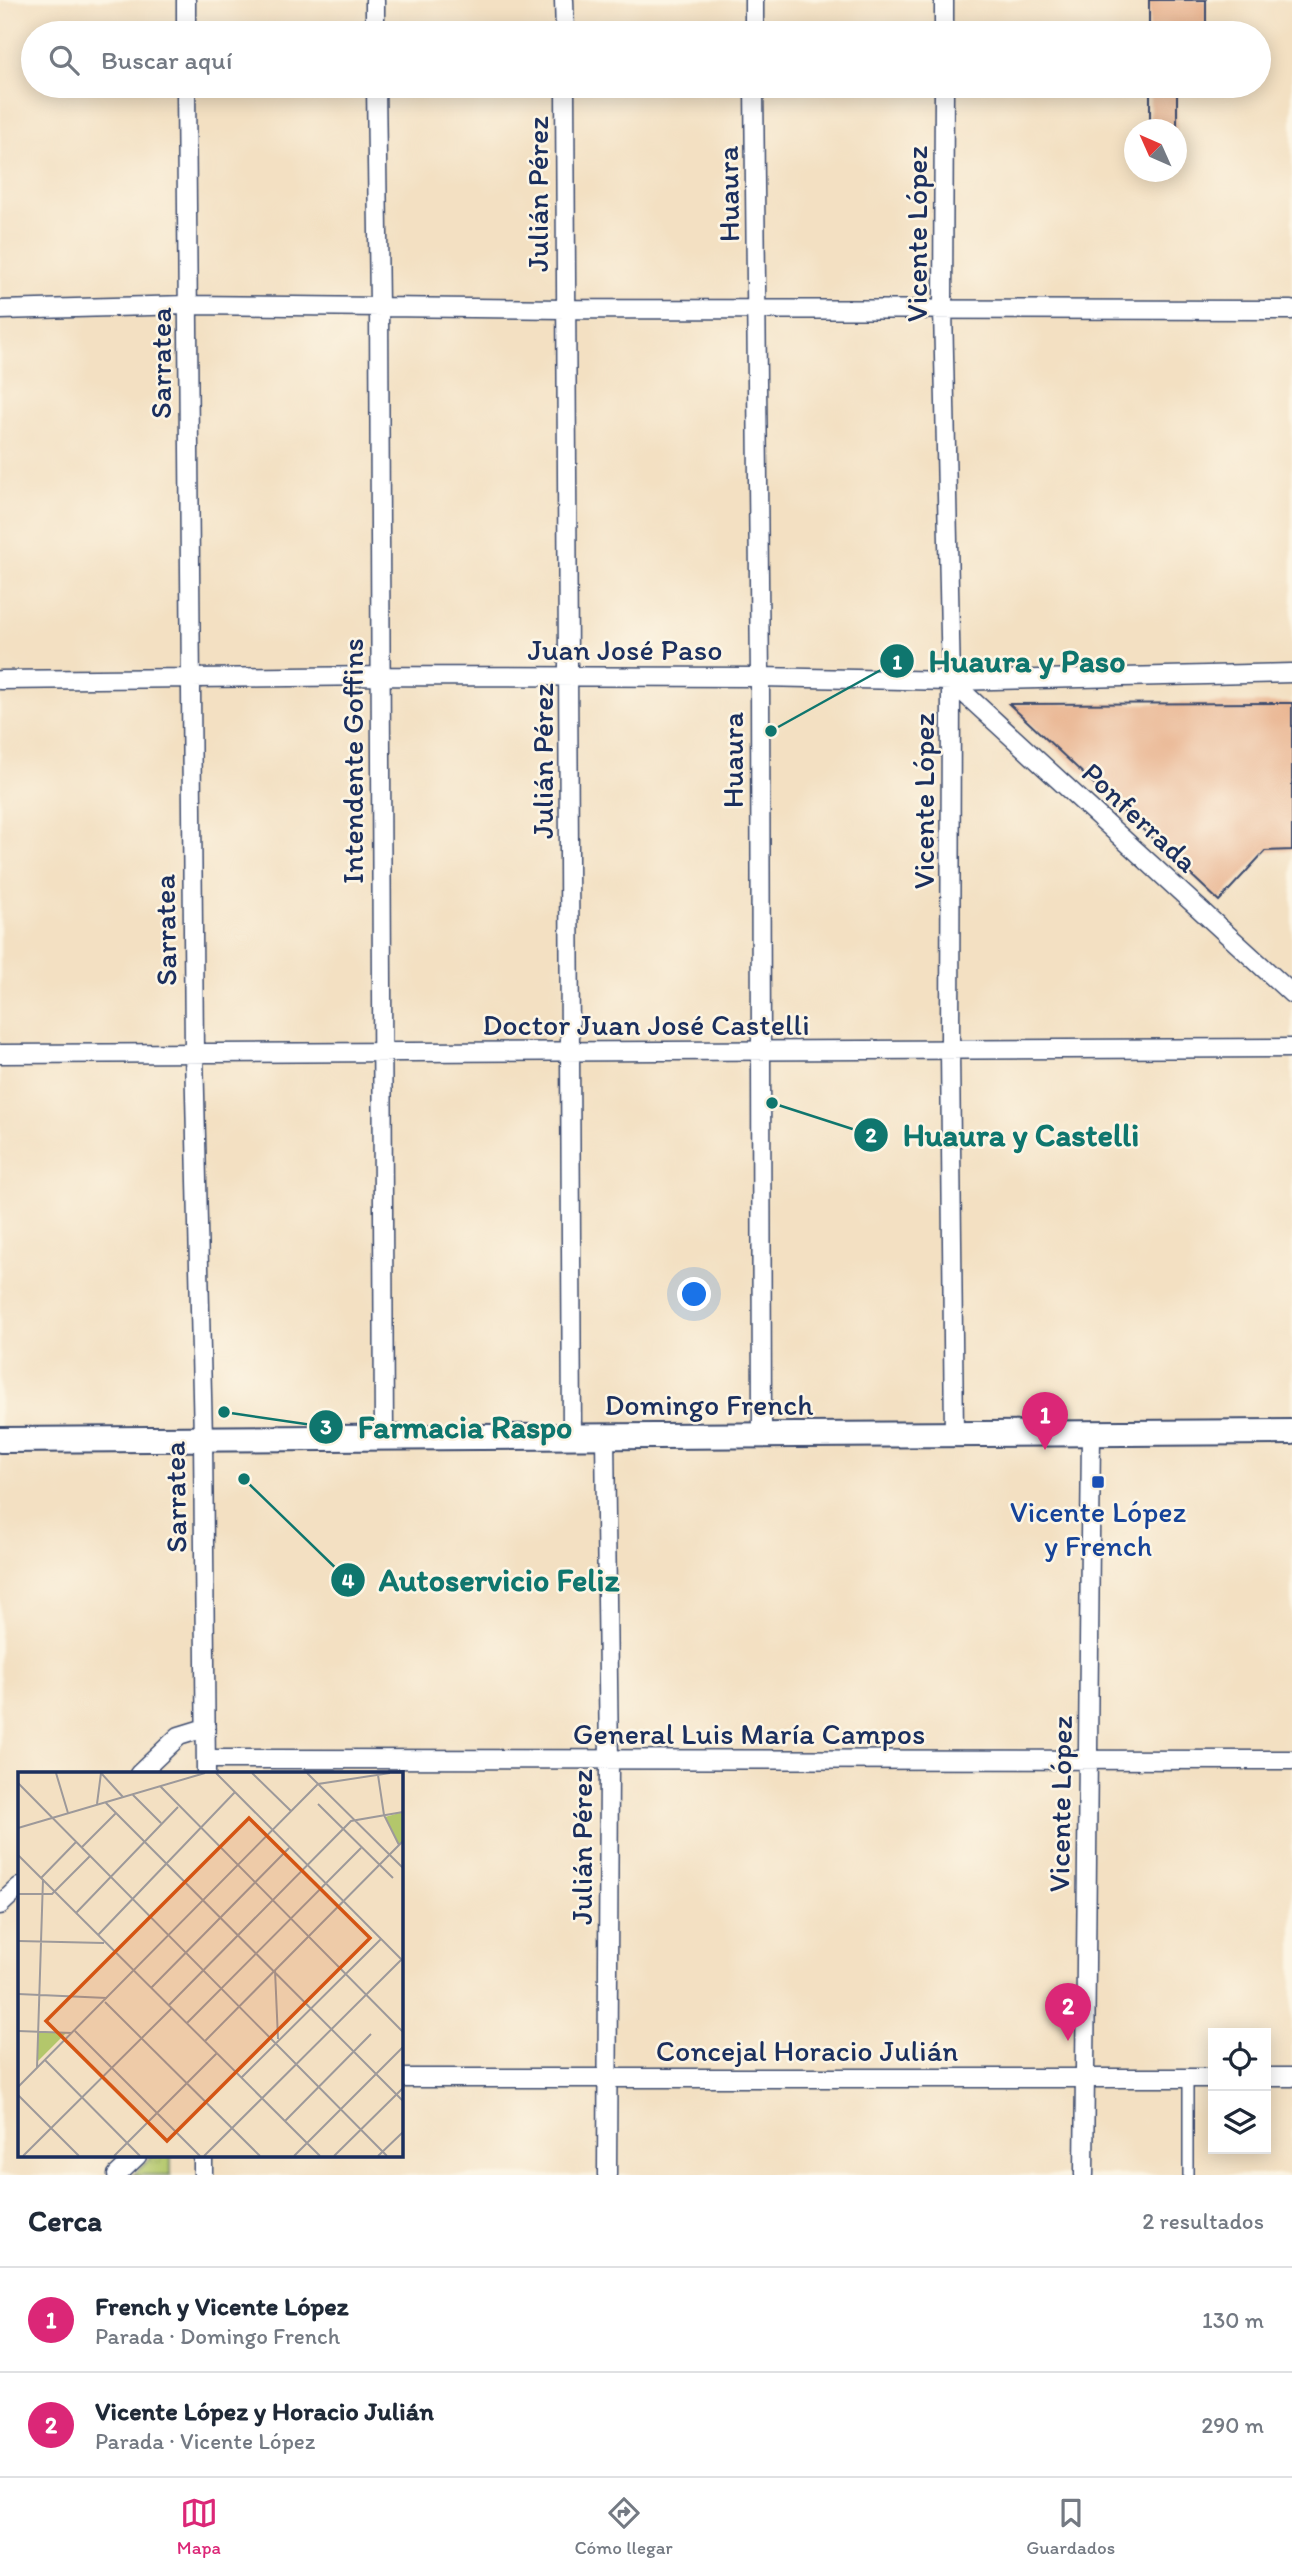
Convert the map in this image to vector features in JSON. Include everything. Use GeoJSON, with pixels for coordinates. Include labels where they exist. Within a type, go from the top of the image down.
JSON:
{"type":"FeatureCollection","features":[{"type":"Feature","properties":{"kind":"street"},"geometry":{"type":"LineString","coordinates":[[186,0],[186,21]]}},
{"type":"Feature","properties":{"kind":"street"},"geometry":{"type":"LineString","coordinates":[[375,0],[375,21]]}},
{"type":"Feature","properties":{"kind":"street"},"geometry":{"type":"LineString","coordinates":[[564,0],[565,21]]}},
{"type":"Feature","properties":{"kind":"street"},"geometry":{"type":"LineString","coordinates":[[754,0],[754,21]]}},
{"type":"Feature","properties":{"kind":"street"},"geometry":{"type":"LineString","coordinates":[[944,0],[944,21]]}},
{"type":"Feature","properties":{"kind":"street","name":"Sarratea"},"geometry":{"type":"LineString","coordinates":[[186,98],[194,1052],[203,1438],[206,1767]]}},
{"type":"Feature","properties":{"kind":"street","name":"Intendente Goffins"},"geometry":{"type":"LineString","coordinates":[[376,98],[384,1437]]}},
{"type":"Feature","properties":{"kind":"street","name":"Julián Pérez"},"geometry":{"type":"LineString","coordinates":[[565,98],[572,1436]]}},
{"type":"Feature","properties":{"kind":"street","name":"Huaura"},"geometry":{"type":"LineString","coordinates":[[754,98],[760,677],[762,1435]]}},
{"type":"Feature","properties":{"kind":"street","name":"Vicente López"},"geometry":{"type":"LineString","coordinates":[[944,98],[943,310],[951,681],[950,1051],[954,1433]]}},
{"type":"Feature","properties":{"kind":"street"},"geometry":{"type":"LineString","coordinates":[[0,310],[188,305],[565,309],[1292,310]]}},
{"type":"Feature","properties":{"kind":"street","name":"Juan José Paso"},"geometry":{"type":"LineString","coordinates":[[0,681],[380,676],[760,677],[951,681],[1292,673]]}},
{"type":"Feature","properties":{"kind":"street","name":"Ponferrada"},"geometry":{"type":"LineString","coordinates":[[951,681],[1292,994]]}},
{"type":"Feature","properties":{"kind":"street","name":"Doctor Juan José Castelli"},"geometry":{"type":"LineString","coordinates":[[0,1054],[1292,1048]]}},
{"type":"Feature","properties":{"kind":"street","name":"Domingo French"},"geometry":{"type":"LineString","coordinates":[[0,1440],[1292,1432]]}},
{"type":"Feature","properties":{"kind":"street","name":"Vicente López"},"geometry":{"type":"LineString","coordinates":[[1084,2175],[1091,1434]]}},
{"type":"Feature","properties":{"kind":"street","name":"Julián Pérez"},"geometry":{"type":"LineString","coordinates":[[605,1436],[609,1761],[607,2175]]}},
{"type":"Feature","properties":{"kind":"street"},"geometry":{"type":"LineString","coordinates":[[140,1772],[179,1736],[205,1728]]}},
{"type":"Feature","properties":{"kind":"street","name":"General Luis María Campos"},"geometry":{"type":"LineString","coordinates":[[206,1767],[609,1761],[1292,1760]]}},
{"type":"Feature","properties":{"kind":"street"},"geometry":{"type":"LineString","coordinates":[[0,1905],[18,1888]]}},
{"type":"Feature","properties":{"kind":"street"},"geometry":{"type":"LineString","coordinates":[[1271,2077],[1292,2077]]}},
{"type":"Feature","properties":{"kind":"street","name":"Concejal Horacio Julián"},"geometry":{"type":"LineString","coordinates":[[402,2078],[1208,2078]]}},
{"type":"Feature","properties":{"kind":"street"},"geometry":{"type":"LineString","coordinates":[[117,2175],[135,2158]]}},
{"type":"Feature","properties":{"kind":"lane"},"geometry":{"type":"LineString","coordinates":[[1188,2078],[1188,2175]]}},
{"type":"Feature","properties":{"kind":"green space"},"geometry":{"type":"Polygon","coordinates":[[[151,2158],[171,2158],[171,2175],[133,2175],[151,2158]]]}},
{"type":"Feature","properties":{"kind":"building"},"geometry":{"type":"Polygon","coordinates":[[[1149,0],[1206,0],[1206,21],[1149,21],[1149,0]]]}},
{"type":"Feature","properties":{"kind":"building"},"geometry":{"type":"Polygon","coordinates":[[[1150,98],[1177,98],[1177,119],[1150,119],[1150,98]]]}},
{"type":"Feature","properties":{"kind":"building"},"geometry":{"type":"Polygon","coordinates":[[[1292,703],[1292,850],[1265,851],[1219,901],[1009,704],[1292,703]]]}},
{"type":"Feature","properties":{"kind":"place","name":"Huaura y Paso"},"geometry":{"type":"Point","coordinates":[771,731]}},
{"type":"Feature","properties":{"kind":"place","name":"Huaura y Castelli"},"geometry":{"type":"Point","coordinates":[772,1103]}},
{"type":"Feature","properties":{"kind":"place","name":"Farmacia Raspo"},"geometry":{"type":"Point","coordinates":[224,1412]}},
{"type":"Feature","properties":{"kind":"place","name":"French y Vicente López"},"geometry":{"type":"Point","coordinates":[1045,1450]}},
{"type":"Feature","properties":{"kind":"place","name":"Autoservicio Feliz"},"geometry":{"type":"Point","coordinates":[244,1479]}},
{"type":"Feature","properties":{"kind":"place","name":"Vicente López y French"},"geometry":{"type":"Point","coordinates":[1098,1482]}},
{"type":"Feature","properties":{"kind":"place","name":"Vicente López y Horacio Julián"},"geometry":{"type":"Point","coordinates":[1068,2041]}}]}
